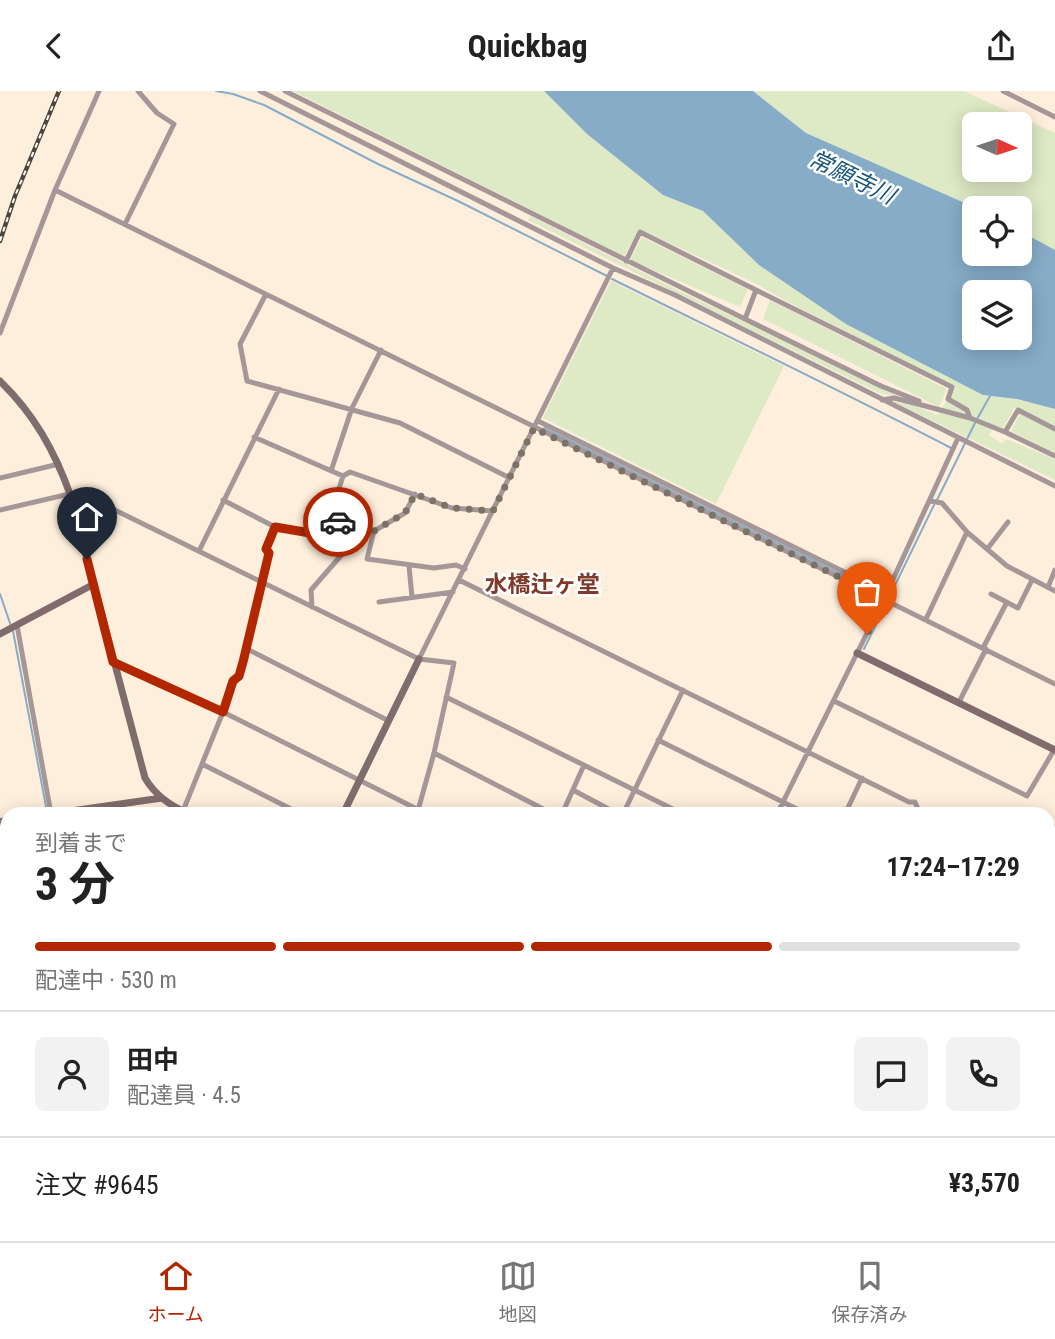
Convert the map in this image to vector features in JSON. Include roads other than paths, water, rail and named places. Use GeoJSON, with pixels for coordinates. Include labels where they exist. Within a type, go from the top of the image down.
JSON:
{"type":"FeatureCollection","features":[{"type":"Feature","properties":{"kind":"main road"},"geometry":{"type":"LineString","coordinates":[[0,381],[34,419],[59,464],[70,494],[140,765],[152,789],[176,807]]}},
{"type":"Feature","properties":{"kind":"main road"},"geometry":{"type":"LineString","coordinates":[[0,634],[93,584]]}},
{"type":"Feature","properties":{"kind":"main road"},"geometry":{"type":"LineString","coordinates":[[857,653],[1054,750]]}},
{"type":"Feature","properties":{"kind":"main road"},"geometry":{"type":"LineString","coordinates":[[347,807],[419,659]]}},
{"type":"Feature","properties":{"kind":"main road"},"geometry":{"type":"LineString","coordinates":[[115,807],[162,798]]}},
{"type":"Feature","properties":{"kind":"street"},"geometry":{"type":"LineString","coordinates":[[0,333],[55,190],[99,91]]}},
{"type":"Feature","properties":{"kind":"street"},"geometry":{"type":"LineString","coordinates":[[125,224],[174,124],[157,113],[138,91]]}},
{"type":"Feature","properties":{"kind":"street"},"geometry":{"type":"LineString","coordinates":[[260,91],[1055,486]]}},
{"type":"Feature","properties":{"kind":"street"},"geometry":{"type":"LineString","coordinates":[[285,91],[881,386],[919,401],[918,404]]}},
{"type":"Feature","properties":{"kind":"street"},"geometry":{"type":"LineString","coordinates":[[1003,91],[1055,117]]}},
{"type":"Feature","properties":{"kind":"street"},"geometry":{"type":"LineString","coordinates":[[55,190],[885,596],[1055,684]]}},
{"type":"Feature","properties":{"kind":"street"},"geometry":{"type":"LineString","coordinates":[[626,261],[640,232],[952,387],[948,399],[967,410],[970,418]]}},
{"type":"Feature","properties":{"kind":"street"},"geometry":{"type":"LineString","coordinates":[[419,659],[613,268]]}},
{"type":"Feature","properties":{"kind":"street"},"geometry":{"type":"LineString","coordinates":[[745,319],[757,290]]}},
{"type":"Feature","properties":{"kind":"street"},"geometry":{"type":"LineString","coordinates":[[266,294],[240,344],[247,381],[400,423],[510,478]]}},
{"type":"Feature","properties":{"kind":"street"},"geometry":{"type":"LineString","coordinates":[[331,471],[352,408],[381,351]]}},
{"type":"Feature","properties":{"kind":"street"},"geometry":{"type":"LineString","coordinates":[[199,551],[279,389]]}},
{"type":"Feature","properties":{"kind":"street"},"geometry":{"type":"LineString","coordinates":[[882,400],[894,398],[970,418],[1055,456]]}},
{"type":"Feature","properties":{"kind":"street"},"geometry":{"type":"LineString","coordinates":[[1005,432],[1018,410],[1055,429]]}},
{"type":"Feature","properties":{"kind":"street"},"geometry":{"type":"LineString","coordinates":[[254,437],[343,476]]}},
{"type":"Feature","properties":{"kind":"street"},"geometry":{"type":"LineString","coordinates":[[781,807],[885,596],[958,438]]}},
{"type":"Feature","properties":{"kind":"street"},"geometry":{"type":"LineString","coordinates":[[0,478],[59,464]]}},
{"type":"Feature","properties":{"kind":"street"},"geometry":{"type":"LineString","coordinates":[[223,501],[275,527],[322,535],[343,476],[350,472],[452,508],[493,511]]}},
{"type":"Feature","properties":{"kind":"street"},"geometry":{"type":"LineString","coordinates":[[0,510],[78,492],[419,659],[454,663],[434,753],[418,807]]}},
{"type":"Feature","properties":{"kind":"street"},"geometry":{"type":"LineString","coordinates":[[329,520],[374,531],[405,513],[415,494]]}},
{"type":"Feature","properties":{"kind":"street"},"geometry":{"type":"LineString","coordinates":[[930,501],[942,503],[967,532],[1007,566],[1055,591]]}},
{"type":"Feature","properties":{"kind":"street"},"geometry":{"type":"LineString","coordinates":[[988,548],[1008,522]]}},
{"type":"Feature","properties":{"kind":"street"},"geometry":{"type":"LineString","coordinates":[[312,607],[311,590],[351,544],[341,537],[345,524]]}},
{"type":"Feature","properties":{"kind":"street"},"geometry":{"type":"LineString","coordinates":[[188,807],[233,681],[239,676],[269,553],[266,549],[275,527]]}},
{"type":"Feature","properties":{"kind":"street"},"geometry":{"type":"LineString","coordinates":[[374,531],[367,559],[434,568],[456,565],[465,569]]}},
{"type":"Feature","properties":{"kind":"street"},"geometry":{"type":"LineString","coordinates":[[926,619],[967,532]]}},
{"type":"Feature","properties":{"kind":"street"},"geometry":{"type":"LineString","coordinates":[[409,566],[412,597]]}},
{"type":"Feature","properties":{"kind":"street"},"geometry":{"type":"LineString","coordinates":[[1048,587],[1055,570]]}},
{"type":"Feature","properties":{"kind":"street"},"geometry":{"type":"LineString","coordinates":[[459,580],[909,802],[915,802],[917,807]]}},
{"type":"Feature","properties":{"kind":"street"},"geometry":{"type":"LineString","coordinates":[[991,594],[1018,608],[1032,580]]}},
{"type":"Feature","properties":{"kind":"street"},"geometry":{"type":"LineString","coordinates":[[379,601],[453,592]]}},
{"type":"Feature","properties":{"kind":"street"},"geometry":{"type":"LineString","coordinates":[[959,702],[1007,602]]}},
{"type":"Feature","properties":{"kind":"street"},"geometry":{"type":"LineString","coordinates":[[17,625],[50,807]]}},
{"type":"Feature","properties":{"kind":"street"},"geometry":{"type":"LineString","coordinates":[[247,649],[389,721]]}},
{"type":"Feature","properties":{"kind":"street"},"geometry":{"type":"LineString","coordinates":[[113,662],[223,712],[408,807]]}},
{"type":"Feature","properties":{"kind":"street"},"geometry":{"type":"LineString","coordinates":[[624,807],[682,690]]}},
{"type":"Feature","properties":{"kind":"street"},"geometry":{"type":"LineString","coordinates":[[446,697],[670,807]]}},
{"type":"Feature","properties":{"kind":"street"},"geometry":{"type":"LineString","coordinates":[[834,701],[1027,796],[1054,750]]}},
{"type":"Feature","properties":{"kind":"street"},"geometry":{"type":"LineString","coordinates":[[658,740],[792,807]]}},
{"type":"Feature","properties":{"kind":"street"},"geometry":{"type":"LineString","coordinates":[[434,753],[539,807]]}},
{"type":"Feature","properties":{"kind":"street"},"geometry":{"type":"LineString","coordinates":[[202,764],[287,807]]}},
{"type":"Feature","properties":{"kind":"street"},"geometry":{"type":"LineString","coordinates":[[565,807],[584,765]]}},
{"type":"Feature","properties":{"kind":"street"},"geometry":{"type":"LineString","coordinates":[[848,807],[862,778]]}},
{"type":"Feature","properties":{"kind":"street"},"geometry":{"type":"LineString","coordinates":[[573,790],[606,807]]}},
{"type":"Feature","properties":{"kind":"water","name":"常願寺川"},"geometry":{"type":"Polygon","coordinates":[[[544,91],[753,91],[806,133],[962,202],[962,266],[1032,266],[1032,238],[1055,250],[1055,409],[1017,399],[983,395],[846,324],[759,265],[703,211],[663,195],[587,134],[544,91]]]}},
{"type":"Feature","properties":{"kind":"waterway"},"geometry":{"type":"LineString","coordinates":[[216,91],[264,105],[607,276]]}},
{"type":"Feature","properties":{"kind":"waterway"},"geometry":{"type":"LineString","coordinates":[[612,279],[951,448]]}},
{"type":"Feature","properties":{"kind":"waterway"},"geometry":{"type":"LineString","coordinates":[[977,419],[990,396]]}},
{"type":"Feature","properties":{"kind":"waterway"},"geometry":{"type":"LineString","coordinates":[[937,500],[975,423]]}},
{"type":"Feature","properties":{"kind":"waterway"},"geometry":{"type":"LineString","coordinates":[[544,428],[885,596]]}},
{"type":"Feature","properties":{"kind":"waterway"},"geometry":{"type":"LineString","coordinates":[[864,649],[934,505]]}},
{"type":"Feature","properties":{"kind":"waterway"},"geometry":{"type":"LineString","coordinates":[[0,594],[11,626]]}},
{"type":"Feature","properties":{"kind":"waterway"},"geometry":{"type":"LineString","coordinates":[[13,631],[46,807]]}},
{"type":"Feature","properties":{"kind":"railway"},"geometry":{"type":"LineString","coordinates":[[0,241],[15,196],[59,91]]}},
{"type":"Feature","properties":{"kind":"district","name":"水橋辻ヶ堂"},"geometry":{"type":"Point","coordinates":[542,584]}}]}
